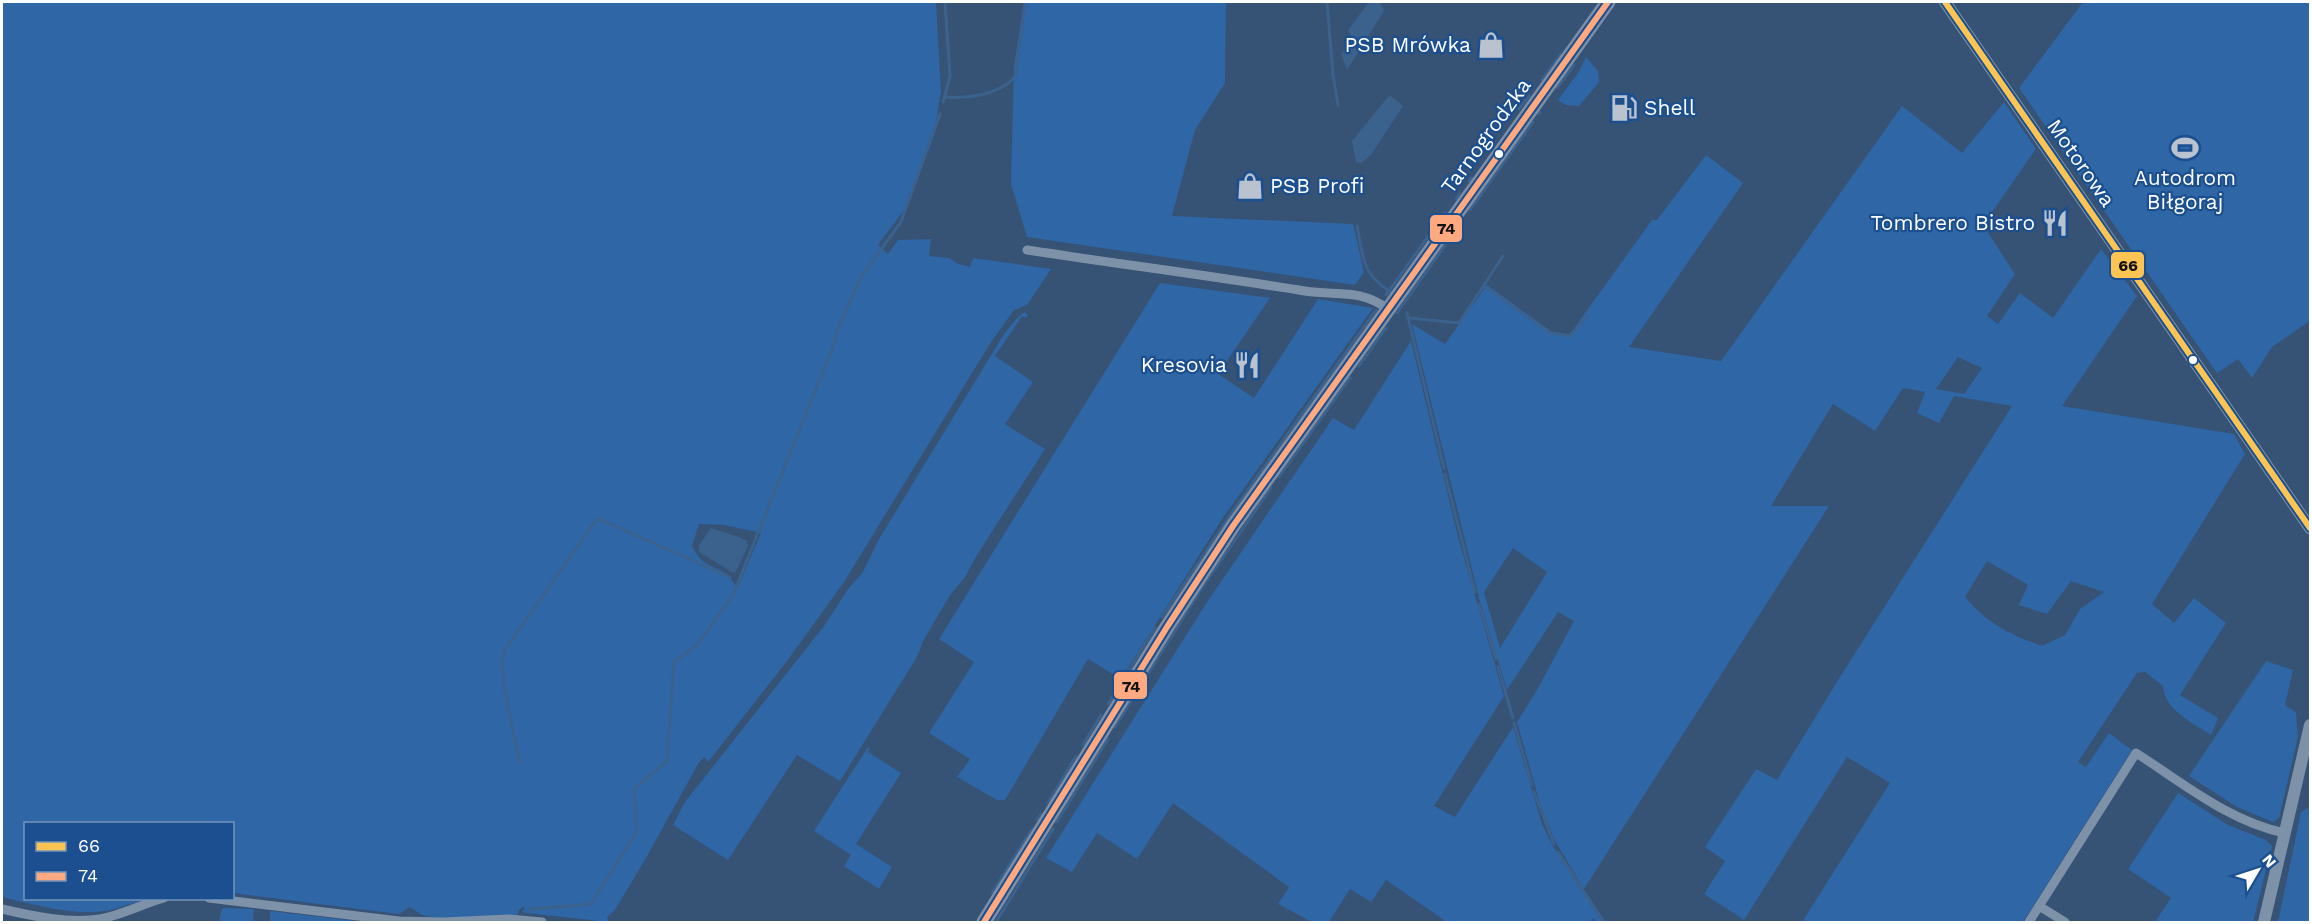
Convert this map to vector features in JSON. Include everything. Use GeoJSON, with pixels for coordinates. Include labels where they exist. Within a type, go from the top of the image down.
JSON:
{"type":"FeatureCollection","features":[{"type":"Feature","properties":{"kind":"main road","name":"Tarnogrodzka"},"geometry":{"type":"LineString","coordinates":[[984,922],[1203,571],[1608,2]]}},
{"type":"Feature","properties":{"kind":"street","name":"Motorowa"},"geometry":{"type":"LineString","coordinates":[[1945,2],[2310,528]]}},
{"type":"Feature","properties":{"kind":"street"},"geometry":{"type":"LineString","coordinates":[[1027,250],[1171,269],[1316,293],[1355,294],[1375,299],[1388,309]]}},
{"type":"Feature","properties":{"kind":"street"},"geometry":{"type":"LineString","coordinates":[[2264,922],[2310,725]]}},
{"type":"Feature","properties":{"kind":"street"},"geometry":{"type":"LineString","coordinates":[[2029,922],[2136,753],[2237,817],[2285,833]]}},
{"type":"Feature","properties":{"kind":"street"},"geometry":{"type":"LineString","coordinates":[[2,909],[65,919],[93,920],[158,900]]}},
{"type":"Feature","properties":{"kind":"street"},"geometry":{"type":"LineString","coordinates":[[226,900],[399,921],[542,922]]}},
{"type":"Feature","properties":{"kind":"street"},"geometry":{"type":"LineString","coordinates":[[2039,906],[2065,922]]}},
{"type":"Feature","properties":{"kind":"shaded area"},"geometry":{"type":"Polygon","coordinates":[[[2,2],[936,2],[941,92],[933,139],[905,209],[878,245],[888,254],[898,240],[931,239],[929,256],[949,258],[958,264],[970,267],[973,258],[1051,269],[1027,305],[1014,310],[991,342],[844,582],[787,661],[708,762],[704,757],[698,764],[646,858],[615,910],[607,917],[609,922],[526,913],[522,912],[525,908],[523,907],[518,911],[518,916],[437,918],[422,915],[410,907],[399,914],[234,893],[234,822],[24,822],[24,900],[144,900],[115,909],[87,912],[43,907],[2,897],[2,2]],[[699,524],[692,546],[702,561],[727,575],[737,589],[761,533],[724,525],[699,524]]]}},
{"type":"Feature","properties":{"kind":"shaded area"},"geometry":{"type":"Polygon","coordinates":[[[1024,2],[1226,2],[1225,83],[1195,130],[1172,216],[1353,224],[1364,272],[1355,285],[1027,237],[1011,184],[1014,66],[1024,2]]]}},
{"type":"Feature","properties":{"kind":"shaded area"},"geometry":{"type":"Polygon","coordinates":[[[1369,2],[1380,2],[1384,11],[1347,70],[1341,54],[1353,40],[1348,30],[1369,2]]]}},
{"type":"Feature","properties":{"kind":"shaded area","name":"Autodrom Biłgoraj"},"geometry":{"type":"Polygon","coordinates":[[[2083,2],[2310,2],[2310,321],[2272,347],[2252,378],[2238,359],[2217,373],[2019,88],[2083,2]]]}},
{"type":"Feature","properties":{"kind":"shaded area"},"geometry":{"type":"Polygon","coordinates":[[[1586,57],[1598,71],[1599,82],[1579,106],[1566,105],[1558,100],[1578,73],[1586,57]]]}},
{"type":"Feature","properties":{"kind":"shaded area"},"geometry":{"type":"Polygon","coordinates":[[[1391,96],[1403,106],[1371,155],[1361,163],[1356,162],[1352,141],[1391,96]]]}},
{"type":"Feature","properties":{"kind":"shaded area"},"geometry":{"type":"Polygon","coordinates":[[[2004,102],[2036,149],[1983,225],[2015,274],[1987,316],[1998,324],[2020,293],[2053,318],[2101,249],[2137,296],[2062,406],[2234,434],[2245,454],[2152,604],[2174,623],[2194,598],[2226,623],[2180,695],[2218,718],[2211,735],[2174,709],[2165,695],[2163,686],[2145,672],[2137,673],[2078,762],[2086,767],[2109,733],[2132,750],[2023,922],[1802,922],[1890,783],[1847,757],[1744,920],[1704,894],[1725,861],[1705,847],[1756,769],[1777,780],[2012,406],[1954,396],[1939,423],[1917,413],[1925,392],[1903,388],[1875,431],[1833,404],[1771,506],[1829,506],[1584,889],[1555,841],[1540,804],[1517,722],[1574,621],[1558,612],[1507,690],[1479,598],[1412,324],[1445,344],[1487,285],[1552,332],[1570,334],[1652,220],[1657,220],[1706,155],[1743,183],[1629,347],[1721,361],[1902,106],[1962,153],[2004,102]],[[1958,357],[1936,389],[1964,394],[1982,368],[1958,357]],[[1513,548],[1484,592],[1500,648],[1547,572],[1513,548]],[[1987,561],[1965,597],[1982,614],[2000,627],[2042,646],[2065,635],[2080,609],[2104,592],[2071,581],[2047,614],[2019,605],[2028,585],[1987,561]]]}},
{"type":"Feature","properties":{"kind":"shaded area"},"geometry":{"type":"Polygon","coordinates":[[[1160,283],[1270,298],[1218,374],[1254,398],[1318,299],[1373,308],[1222,519],[1121,679],[1088,659],[1005,800],[997,800],[957,777],[970,759],[929,733],[974,662],[939,639],[1160,283]]]}},
{"type":"Feature","properties":{"kind":"shaded area"},"geometry":{"type":"Polygon","coordinates":[[[1025,312],[1028,315],[1026,318],[1022,316],[995,356],[1033,382],[1005,424],[1045,449],[965,577],[950,595],[923,641],[917,657],[840,781],[797,755],[728,860],[673,825],[685,802],[824,626],[848,589],[863,572],[879,539],[1004,334],[1025,312]]]}},
{"type":"Feature","properties":{"kind":"shaded area"},"geometry":{"type":"Polygon","coordinates":[[[1411,341],[1458,537],[1504,696],[1434,806],[1455,817],[1513,727],[1542,824],[1553,846],[1602,922],[1597,922],[1593,918],[1590,922],[1443,922],[1444,920],[1386,880],[1371,902],[1350,889],[1329,922],[1312,922],[1278,904],[1289,887],[1173,803],[1137,859],[1097,833],[1072,872],[1046,858],[1207,602],[1333,418],[1354,430],[1411,341]]]}},
{"type":"Feature","properties":{"kind":"shaded area"},"geometry":{"type":"Polygon","coordinates":[[[711,528],[747,541],[748,546],[733,573],[699,552],[699,545],[711,528]]]}},
{"type":"Feature","properties":{"kind":"shaded area"},"geometry":{"type":"Polygon","coordinates":[[[2266,661],[2293,670],[2285,705],[2296,712],[2298,737],[2279,818],[2273,822],[2237,807],[2189,776],[2266,661]]]}},
{"type":"Feature","properties":{"kind":"shaded area"},"geometry":{"type":"Polygon","coordinates":[[[868,747],[870,748],[868,752],[901,773],[856,844],[892,867],[879,889],[844,866],[851,855],[814,831],[868,747]]]}},
{"type":"Feature","properties":{"kind":"shaded area"},"geometry":{"type":"Polygon","coordinates":[[[2178,793],[2228,825],[2266,840],[2272,846],[2253,922],[2155,922],[2171,898],[2128,869],[2178,793]]]}},
{"type":"Feature","properties":{"kind":"shaded area"},"geometry":{"type":"Polygon","coordinates":[[[2310,807],[2310,922],[2278,922],[2301,812],[2310,807]]]}},
{"type":"Feature","properties":{"kind":"shaded area"},"geometry":{"type":"Polygon","coordinates":[[[222,908],[254,909],[253,922],[219,922],[222,908]]]}},
{"type":"Feature","properties":{"kind":"shaded area"},"geometry":{"type":"Polygon","coordinates":[[[270,911],[365,922],[270,922],[270,911]]]}},
{"type":"Feature","properties":{"kind":"waterway"},"geometry":{"type":"LineString","coordinates":[[943,102],[950,76],[945,2]]}},
{"type":"Feature","properties":{"kind":"waterway"},"geometry":{"type":"LineString","coordinates":[[945,97],[963,97],[992,92],[1015,77],[1025,2]]}},
{"type":"Feature","properties":{"kind":"waterway"},"geometry":{"type":"LineString","coordinates":[[1327,2],[1338,105]]}},
{"type":"Feature","properties":{"kind":"waterway"},"geometry":{"type":"LineString","coordinates":[[1542,80],[1561,54]]}},
{"type":"Feature","properties":{"kind":"waterway"},"geometry":{"type":"LineString","coordinates":[[1557,88],[1574,65]]}},
{"type":"Feature","properties":{"kind":"waterway"},"geometry":{"type":"LineString","coordinates":[[1519,109],[1529,96]]}},
{"type":"Feature","properties":{"kind":"waterway"},"geometry":{"type":"LineString","coordinates":[[529,912],[530,909],[591,904],[637,831],[634,789],[667,761],[674,662],[698,644],[733,595],[832,349],[838,328],[861,277],[901,222],[940,114]]}},
{"type":"Feature","properties":{"kind":"waterway"},"geometry":{"type":"LineString","coordinates":[[1470,210],[1533,122]]}},
{"type":"Feature","properties":{"kind":"waterway"},"geometry":{"type":"LineString","coordinates":[[1456,199],[1460,193]]}},
{"type":"Feature","properties":{"kind":"waterway"},"geometry":{"type":"LineString","coordinates":[[1386,295],[1445,213]]}},
{"type":"Feature","properties":{"kind":"waterway"},"geometry":{"type":"LineString","coordinates":[[1397,313],[1461,223]]}},
{"type":"Feature","properties":{"kind":"waterway"},"geometry":{"type":"LineString","coordinates":[[1357,226],[1365,264],[1374,278],[1390,292]]}},
{"type":"Feature","properties":{"kind":"waterway"},"geometry":{"type":"LineString","coordinates":[[1409,318],[1459,323],[1503,256]]}},
{"type":"Feature","properties":{"kind":"waterway"},"geometry":{"type":"LineString","coordinates":[[1484,286],[1551,333],[1570,336],[1586,316]]}},
{"type":"Feature","properties":{"kind":"waterway"},"geometry":{"type":"LineString","coordinates":[[1162,617],[1235,508],[1376,310]]}},
{"type":"Feature","properties":{"kind":"waterway"},"geometry":{"type":"LineString","coordinates":[[1407,313],[1444,468]]}},
{"type":"Feature","properties":{"kind":"waterway"},"geometry":{"type":"LineString","coordinates":[[1359,366],[1386,328]]}},
{"type":"Feature","properties":{"kind":"waterway"},"geometry":{"type":"LineString","coordinates":[[1279,477],[1350,378]]}},
{"type":"Feature","properties":{"kind":"waterway"},"geometry":{"type":"LineString","coordinates":[[1445,474],[1475,592]]}},
{"type":"Feature","properties":{"kind":"waterway"},"geometry":{"type":"LineString","coordinates":[[1115,727],[1200,591],[1271,488]]}},
{"type":"Feature","properties":{"kind":"waterway"},"geometry":{"type":"LineString","coordinates":[[520,762],[505,690],[504,651],[596,520],[599,519],[730,577]]}},
{"type":"Feature","properties":{"kind":"waterway"},"geometry":{"type":"LineString","coordinates":[[1479,604],[1496,659]]}},
{"type":"Feature","properties":{"kind":"waterway"},"geometry":{"type":"LineString","coordinates":[[1108,704],[1155,628]]}},
{"type":"Feature","properties":{"kind":"waterway"},"geometry":{"type":"LineString","coordinates":[[1498,667],[1513,718]]}},
{"type":"Feature","properties":{"kind":"waterway"},"geometry":{"type":"LineString","coordinates":[[1083,745],[1101,715]]}},
{"type":"Feature","properties":{"kind":"waterway"},"geometry":{"type":"LineString","coordinates":[[1514,723],[1532,785]]}},
{"type":"Feature","properties":{"kind":"waterway"},"geometry":{"type":"LineString","coordinates":[[1057,822],[1108,739]]}},
{"type":"Feature","properties":{"kind":"waterway"},"geometry":{"type":"LineString","coordinates":[[1048,803],[1076,756]]}},
{"type":"Feature","properties":{"kind":"waterway"},"geometry":{"type":"LineString","coordinates":[[1534,792],[1554,844]]}},
{"type":"Feature","properties":{"kind":"waterway"},"geometry":{"type":"LineString","coordinates":[[1037,820],[1041,814]]}},
{"type":"Feature","properties":{"kind":"waterway"},"geometry":{"type":"LineString","coordinates":[[992,893],[1032,829]]}},
{"type":"Feature","properties":{"kind":"waterway"},"geometry":{"type":"LineString","coordinates":[[996,922],[1053,829]]}},
{"type":"Feature","properties":{"kind":"waterway"},"geometry":{"type":"LineString","coordinates":[[1558,852],[1604,922]]}},
{"type":"Feature","properties":{"kind":"transit line","name":"74"},"geometry":{"type":"LineString","coordinates":[[984,922],[1167,627],[1233,526],[1608,2]]}},
{"type":"Feature","properties":{"kind":"transit line","name":"66"},"geometry":{"type":"LineString","coordinates":[[1945,2],[2310,528]]}},
{"type":"Feature","properties":{"kind":"place","name":"PSB Mrówka"},"geometry":{"type":"Point","coordinates":[1491,45]}},
{"type":"Feature","properties":{"kind":"place","name":"Shell"},"geometry":{"type":"Point","coordinates":[1624,108]}},
{"type":"Feature","properties":{"kind":"place","name":"Autodrom Biłgoraj"},"geometry":{"type":"Point","coordinates":[2185,148]}},
{"type":"Feature","properties":{"kind":"place","name":"PSB Profi"},"geometry":{"type":"Point","coordinates":[1250,186]}},
{"type":"Feature","properties":{"kind":"place","name":"Tombrero Bistro"},"geometry":{"type":"Point","coordinates":[2055,223]}},
{"type":"Feature","properties":{"kind":"place","name":"Kresovia"},"geometry":{"type":"Point","coordinates":[1247,365]}}]}
